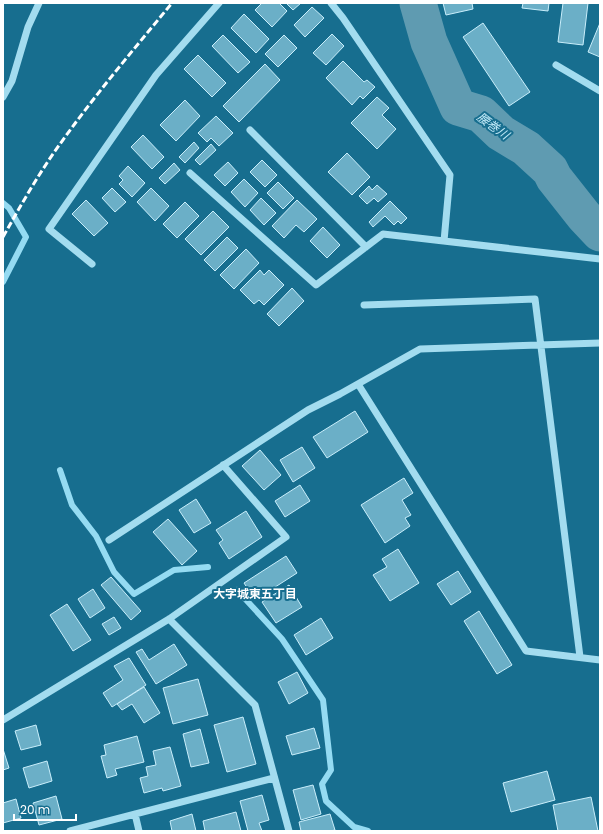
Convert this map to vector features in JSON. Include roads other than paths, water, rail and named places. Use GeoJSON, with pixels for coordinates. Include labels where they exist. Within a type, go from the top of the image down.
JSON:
{"type":"FeatureCollection","features":[{"type":"Feature","properties":{"kind":"street"},"geometry":{"type":"LineString","coordinates":[[3,97],[12,81],[28,27],[39,3]]}},
{"type":"Feature","properties":{"kind":"street"},"geometry":{"type":"LineString","coordinates":[[92,264],[49,228],[156,75],[219,3]]}},
{"type":"Feature","properties":{"kind":"street"},"geometry":{"type":"LineString","coordinates":[[331,3],[343,18],[450,175],[444,241]]}},
{"type":"Feature","properties":{"kind":"street"},"geometry":{"type":"LineString","coordinates":[[556,65],[600,92]]}},
{"type":"Feature","properties":{"kind":"street"},"geometry":{"type":"LineString","coordinates":[[250,130],[366,247]]}},
{"type":"Feature","properties":{"kind":"street"},"geometry":{"type":"LineString","coordinates":[[190,173],[316,285],[383,234],[600,259]]}},
{"type":"Feature","properties":{"kind":"street"},"geometry":{"type":"LineString","coordinates":[[364,305],[536,299],[580,657]]}},
{"type":"Feature","properties":{"kind":"street"},"geometry":{"type":"LineString","coordinates":[[109,540],[308,410],[420,349],[600,343]]}},
{"type":"Feature","properties":{"kind":"street"},"geometry":{"type":"LineString","coordinates":[[358,384],[526,651],[600,660]]}},
{"type":"Feature","properties":{"kind":"street"},"geometry":{"type":"LineString","coordinates":[[3,720],[169,619],[286,538],[223,465]]}},
{"type":"Feature","properties":{"kind":"street"},"geometry":{"type":"LineString","coordinates":[[169,619],[255,705],[289,831]]}},
{"type":"Feature","properties":{"kind":"street"},"geometry":{"type":"LineString","coordinates":[[70,831],[274,778]]}},
{"type":"Feature","properties":{"kind":"street"},"geometry":{"type":"LineString","coordinates":[[135,814],[139,831]]}},
{"type":"Feature","properties":{"kind":"waterway","name":"腰巻川"},"geometry":{"type":"LineString","coordinates":[[418,3],[429,42],[458,107],[481,114],[501,133],[526,148],[550,170],[554,178],[584,216],[600,233]]}},
{"type":"Feature","properties":{"kind":"waterway"},"geometry":{"type":"LineString","coordinates":[[3,203],[9,208],[26,237],[3,282]]}},
{"type":"Feature","properties":{"kind":"waterway"},"geometry":{"type":"LineString","coordinates":[[60,470],[72,505],[96,536],[114,572],[134,594],[174,570],[208,567]]}},
{"type":"Feature","properties":{"kind":"waterway"},"geometry":{"type":"LineString","coordinates":[[237,590],[282,639],[323,700],[331,770],[322,784],[326,801],[354,827],[368,831]]}},
{"type":"Feature","properties":{"kind":"railway"},"geometry":{"type":"LineString","coordinates":[[3,237],[23,201],[52,155],[101,90],[172,3]]}},
{"type":"Feature","properties":{"kind":"district","name":"大字城東五丁目"},"geometry":{"type":"Point","coordinates":[255,594]}}]}
